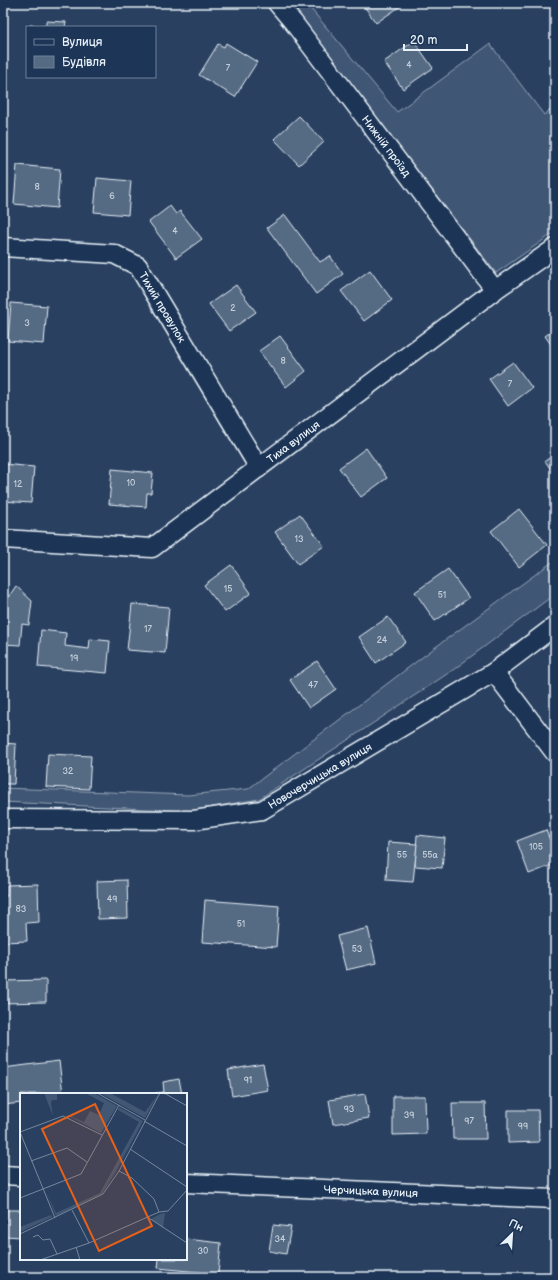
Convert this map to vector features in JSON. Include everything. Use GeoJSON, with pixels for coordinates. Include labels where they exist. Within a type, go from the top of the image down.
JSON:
{"type":"FeatureCollection","features":[{"type":"Feature","properties":{"kind":"street","name":"Нижній проїзд"},"geometry":{"type":"LineString","coordinates":[[277,3],[293,22],[495,290]]}},
{"type":"Feature","properties":{"kind":"street","name":"Тихий провулок"},"geometry":{"type":"LineString","coordinates":[[3,247],[114,254],[138,266],[259,468]]}},
{"type":"Feature","properties":{"kind":"street","name":"Тиха вулиця"},"geometry":{"type":"LineString","coordinates":[[3,539],[152,548],[495,290],[555,248]]}},
{"type":"Feature","properties":{"kind":"street","name":"Новочерчицька вулиця"},"geometry":{"type":"LineString","coordinates":[[3,819],[194,820],[262,810],[494,672],[555,626]]}},
{"type":"Feature","properties":{"kind":"street"},"geometry":{"type":"LineString","coordinates":[[494,672],[555,754]]}},
{"type":"Feature","properties":{"kind":"street"},"geometry":{"type":"LineString","coordinates":[[3,1175],[20,1176]]}},
{"type":"Feature","properties":{"kind":"street","name":"Черчицька вулиця"},"geometry":{"type":"LineString","coordinates":[[187,1183],[555,1199]]}},
{"type":"Feature","properties":{"kind":"shaded area"},"geometry":{"type":"Polygon","coordinates":[[[289,3],[306,3],[397,112],[490,44],[544,115],[555,106],[555,232],[496,273],[289,3]]]}},
{"type":"Feature","properties":{"kind":"shaded area"},"geometry":{"type":"Polygon","coordinates":[[[555,560],[555,594],[453,670],[259,799],[189,811],[3,802],[3,788],[188,795],[248,789],[437,646],[555,560]]]}},
{"type":"Feature","properties":{"kind":"building"},"geometry":{"type":"Polygon","coordinates":[[[362,3],[405,3],[376,23],[362,3]]]}},
{"type":"Feature","properties":{"kind":"building"},"geometry":{"type":"Polygon","coordinates":[[[46,21],[66,22],[65,26],[46,26],[46,21]]]}},
{"type":"Feature","properties":{"kind":"building"},"geometry":{"type":"Polygon","coordinates":[[[414,41],[433,68],[403,89],[384,62],[414,41]]]}},
{"type":"Feature","properties":{"kind":"building"},"geometry":{"type":"Polygon","coordinates":[[[226,43],[257,62],[235,97],[199,75],[218,44],[224,47],[226,43]]]}},
{"type":"Feature","properties":{"kind":"building"},"geometry":{"type":"Polygon","coordinates":[[[299,116],[324,142],[299,165],[274,139],[299,116]]]}},
{"type":"Feature","properties":{"kind":"building"},"geometry":{"type":"Polygon","coordinates":[[[17,165],[60,169],[57,208],[14,204],[17,165]]]}},
{"type":"Feature","properties":{"kind":"building"},"geometry":{"type":"Polygon","coordinates":[[[97,178],[131,181],[128,215],[94,212],[97,178]]]}},
{"type":"Feature","properties":{"kind":"building"},"geometry":{"type":"Polygon","coordinates":[[[170,206],[176,214],[180,211],[202,239],[176,258],[149,222],[170,206]]]}},
{"type":"Feature","properties":{"kind":"building"},"geometry":{"type":"Polygon","coordinates":[[[285,215],[320,262],[330,256],[343,274],[316,294],[267,228],[285,215]]]}},
{"type":"Feature","properties":{"kind":"building"},"geometry":{"type":"Polygon","coordinates":[[[370,270],[392,300],[364,321],[341,291],[370,270]]]}},
{"type":"Feature","properties":{"kind":"building"},"geometry":{"type":"Polygon","coordinates":[[[236,285],[256,312],[229,331],[209,304],[236,285]]]}},
{"type":"Feature","properties":{"kind":"building"},"geometry":{"type":"Polygon","coordinates":[[[11,303],[47,306],[44,344],[8,341],[11,303]]]}},
{"type":"Feature","properties":{"kind":"building"},"geometry":{"type":"Polygon","coordinates":[[[555,329],[555,350],[545,336],[555,329]]]}},
{"type":"Feature","properties":{"kind":"building"},"geometry":{"type":"Polygon","coordinates":[[[280,336],[306,371],[286,387],[259,351],[280,336]]]}},
{"type":"Feature","properties":{"kind":"building"},"geometry":{"type":"Polygon","coordinates":[[[513,362],[532,388],[508,406],[489,379],[513,362]]]}},
{"type":"Feature","properties":{"kind":"building"},"geometry":{"type":"Polygon","coordinates":[[[366,448],[387,478],[361,497],[339,468],[366,448]]]}},
{"type":"Feature","properties":{"kind":"building"},"geometry":{"type":"Polygon","coordinates":[[[555,454],[555,475],[545,461],[555,454]]]}},
{"type":"Feature","properties":{"kind":"building"},"geometry":{"type":"Polygon","coordinates":[[[3,464],[34,467],[31,503],[3,501],[3,464]]]}},
{"type":"Feature","properties":{"kind":"building"},"geometry":{"type":"Polygon","coordinates":[[[112,469],[153,473],[151,493],[147,493],[146,507],[109,504],[112,469]]]}},
{"type":"Feature","properties":{"kind":"building"},"geometry":{"type":"Polygon","coordinates":[[[519,509],[547,545],[519,567],[491,531],[519,509]]]}},
{"type":"Feature","properties":{"kind":"building"},"geometry":{"type":"Polygon","coordinates":[[[300,514],[324,546],[298,564],[275,532],[300,514]]]}},
{"type":"Feature","properties":{"kind":"building"},"geometry":{"type":"Polygon","coordinates":[[[231,565],[251,593],[225,612],[204,585],[231,565]]]}},
{"type":"Feature","properties":{"kind":"building"},"geometry":{"type":"Polygon","coordinates":[[[448,569],[469,598],[435,621],[415,592],[448,569]]]}},
{"type":"Feature","properties":{"kind":"building"},"geometry":{"type":"Polygon","coordinates":[[[16,586],[32,601],[29,625],[22,624],[20,645],[3,644],[3,598],[7,599],[16,586]]]}},
{"type":"Feature","properties":{"kind":"building"},"geometry":{"type":"Polygon","coordinates":[[[132,604],[169,607],[165,653],[127,650],[132,604]]]}},
{"type":"Feature","properties":{"kind":"building"},"geometry":{"type":"Polygon","coordinates":[[[388,617],[406,642],[376,663],[359,637],[388,617]]]}},
{"type":"Feature","properties":{"kind":"building"},"geometry":{"type":"Polygon","coordinates":[[[41,630],[66,633],[65,646],[89,649],[90,639],[110,641],[107,673],[38,667],[41,630]]]}},
{"type":"Feature","properties":{"kind":"building"},"geometry":{"type":"Polygon","coordinates":[[[317,661],[336,689],[309,708],[290,680],[317,661]]]}},
{"type":"Feature","properties":{"kind":"building"},"geometry":{"type":"Polygon","coordinates":[[[3,743],[16,744],[14,784],[3,784],[3,743]]]}},
{"type":"Feature","properties":{"kind":"building"},"geometry":{"type":"Polygon","coordinates":[[[48,754],[91,756],[89,789],[46,787],[48,754]]]}},
{"type":"Feature","properties":{"kind":"building"},"geometry":{"type":"Polygon","coordinates":[[[546,830],[555,853],[555,864],[529,874],[517,841],[546,830]]]}},
{"type":"Feature","properties":{"kind":"building"},"geometry":{"type":"Polygon","coordinates":[[[417,835],[445,838],[442,868],[415,866],[417,835]]]}},
{"type":"Feature","properties":{"kind":"building"},"geometry":{"type":"Polygon","coordinates":[[[388,842],[417,844],[413,882],[386,880],[388,842]]]}},
{"type":"Feature","properties":{"kind":"building"},"geometry":{"type":"Polygon","coordinates":[[[127,880],[128,918],[98,919],[97,881],[127,880]]]}},
{"type":"Feature","properties":{"kind":"building"},"geometry":{"type":"Polygon","coordinates":[[[38,884],[39,922],[26,923],[27,941],[3,942],[3,896],[7,896],[7,885],[38,884]]]}},
{"type":"Feature","properties":{"kind":"building"},"geometry":{"type":"Polygon","coordinates":[[[205,900],[279,906],[276,947],[202,942],[205,900]]]}},
{"type":"Feature","properties":{"kind":"building"},"geometry":{"type":"Polygon","coordinates":[[[368,928],[376,963],[346,970],[337,936],[368,928]]]}},
{"type":"Feature","properties":{"kind":"building"},"geometry":{"type":"Polygon","coordinates":[[[46,980],[46,1002],[3,1003],[3,981],[46,980]]]}},
{"type":"Feature","properties":{"kind":"building"},"geometry":{"type":"Polygon","coordinates":[[[59,1061],[63,1093],[20,1093],[20,1103],[3,1105],[3,1068],[59,1061]]]}},
{"type":"Feature","properties":{"kind":"building"},"geometry":{"type":"Polygon","coordinates":[[[263,1064],[268,1090],[232,1096],[228,1070],[263,1064]]]}},
{"type":"Feature","properties":{"kind":"building"},"geometry":{"type":"Polygon","coordinates":[[[179,1079],[182,1093],[157,1093],[164,1092],[163,1082],[179,1079]]]}},
{"type":"Feature","properties":{"kind":"building"},"geometry":{"type":"Polygon","coordinates":[[[365,1094],[369,1118],[333,1124],[329,1100],[365,1094]]]}},
{"type":"Feature","properties":{"kind":"building"},"geometry":{"type":"Polygon","coordinates":[[[393,1096],[425,1096],[426,1134],[393,1135],[393,1096]]]}},
{"type":"Feature","properties":{"kind":"building"},"geometry":{"type":"Polygon","coordinates":[[[452,1103],[485,1103],[486,1139],[453,1139],[452,1103]]]}},
{"type":"Feature","properties":{"kind":"building"},"geometry":{"type":"Polygon","coordinates":[[[508,1110],[538,1110],[539,1142],[508,1143],[508,1110]]]}},
{"type":"Feature","properties":{"kind":"building"},"geometry":{"type":"Polygon","coordinates":[[[7,1210],[20,1210],[20,1237],[5,1236],[7,1210]]]}},
{"type":"Feature","properties":{"kind":"building"},"geometry":{"type":"Polygon","coordinates":[[[273,1225],[291,1227],[286,1254],[269,1251],[273,1225]]]}},
{"type":"Feature","properties":{"kind":"building"},"geometry":{"type":"Polygon","coordinates":[[[187,1239],[221,1243],[218,1274],[158,1268],[159,1260],[187,1260],[187,1239]]]}}]}
